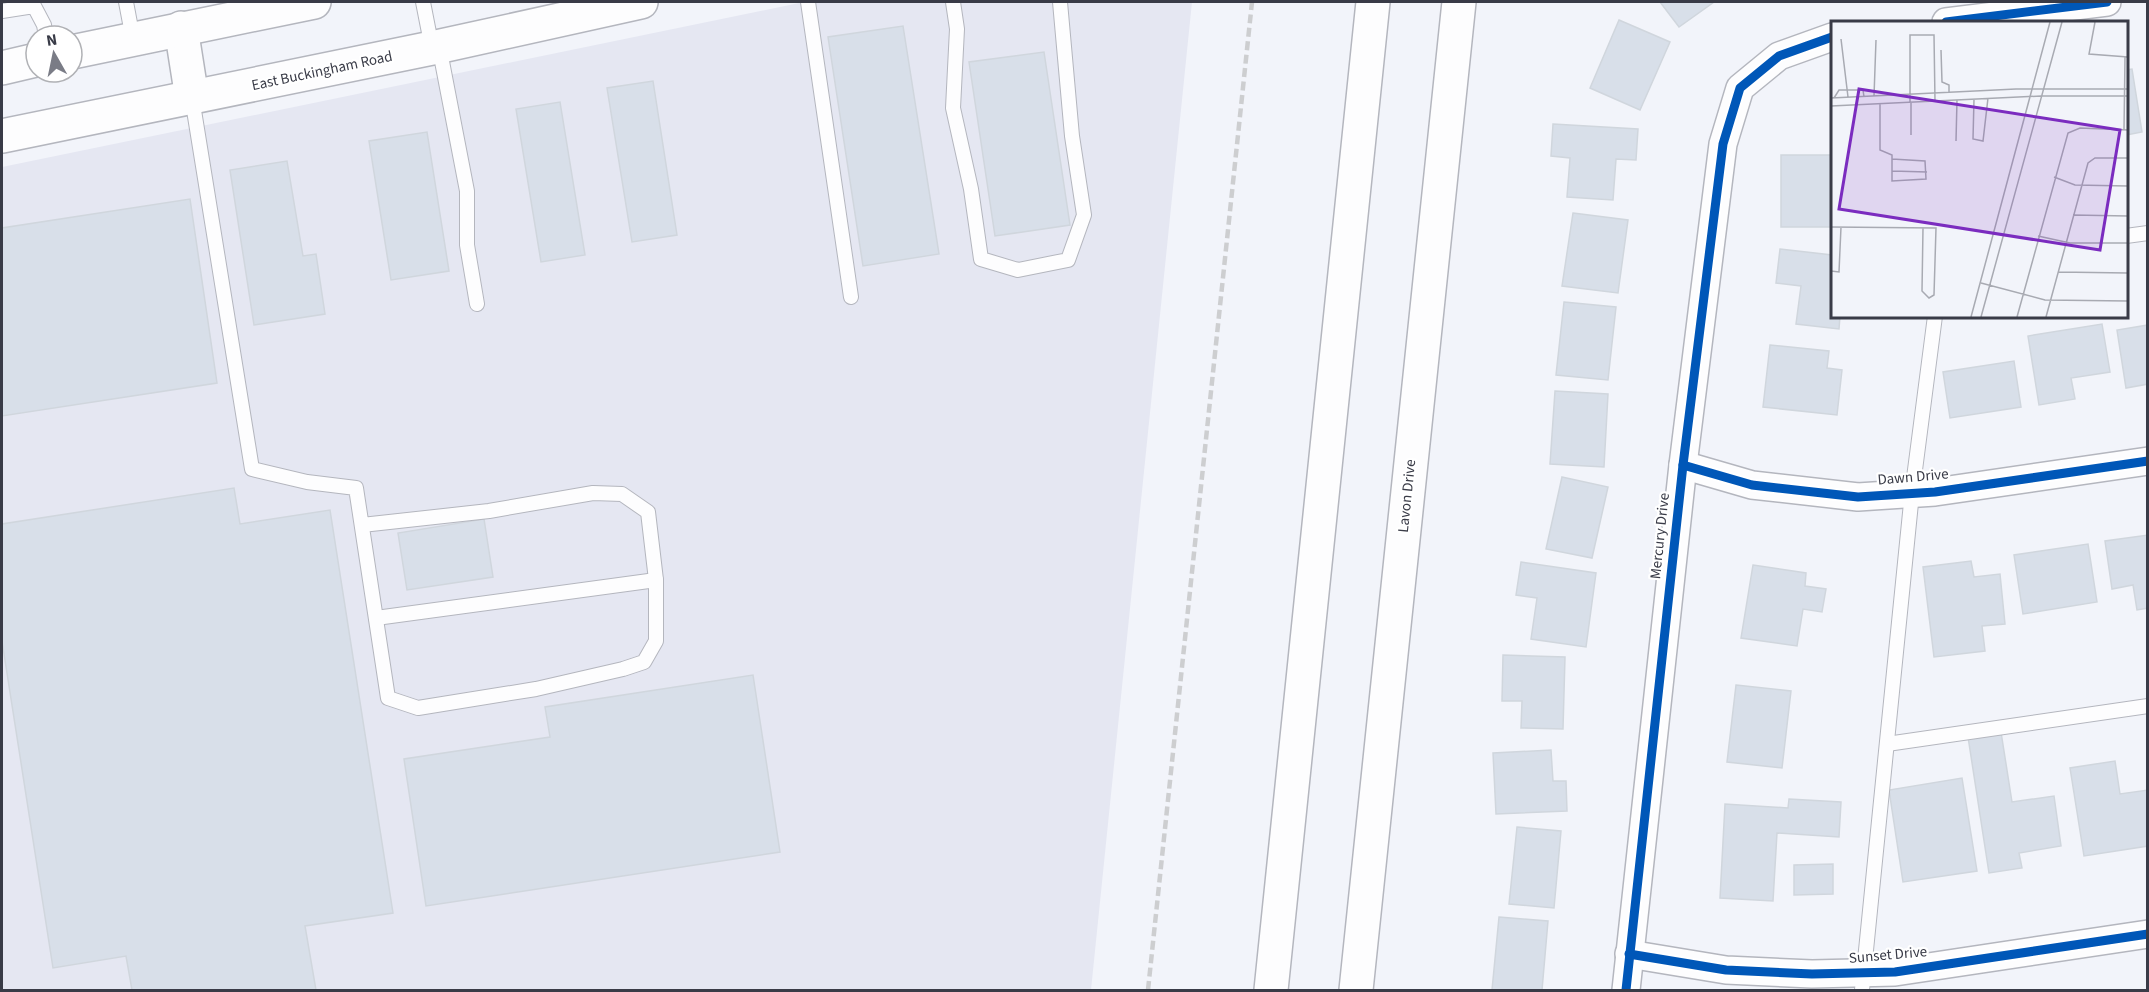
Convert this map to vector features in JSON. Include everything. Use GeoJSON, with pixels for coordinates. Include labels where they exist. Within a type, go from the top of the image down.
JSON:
{"type":"FeatureCollection","features":[{"type":"Feature","properties":{"kind":"main road"},"geometry":{"type":"LineString","coordinates":[[84,49],[314,2]]}},
{"type":"Feature","properties":{"kind":"main road","name":"East Buckingham Road"},"geometry":{"type":"LineString","coordinates":[[2,136],[436,47],[633,2]]}},
{"type":"Feature","properties":{"kind":"main road"},"geometry":{"type":"LineString","coordinates":[[1271,990],[1373,2]]}},
{"type":"Feature","properties":{"kind":"main road","name":"Lavon Drive"},"geometry":{"type":"LineString","coordinates":[[1356,990],[1460,2]]}},
{"type":"Feature","properties":{"kind":"main road"},"geometry":{"type":"LineString","coordinates":[[182,28],[192,98]]}},
{"type":"Feature","properties":{"kind":"main road"},"geometry":{"type":"LineString","coordinates":[[2,68],[24,63]]}},
{"type":"Feature","properties":{"kind":"street"},"geometry":{"type":"LineString","coordinates":[[1954,21],[2107,2]]}},
{"type":"Feature","properties":{"kind":"street","name":"Mercury Drive"},"geometry":{"type":"LineString","coordinates":[[1626,990],[1683,465],[1723,144],[1740,88],[1779,56],[1831,38]]}},
{"type":"Feature","properties":{"kind":"street","name":"Dawn Drive"},"geometry":{"type":"LineString","coordinates":[[1683,465],[1752,485],[1858,497],[1935,492],[2148,461]]}},
{"type":"Feature","properties":{"kind":"street","name":"Sunset Drive"},"geometry":{"type":"LineString","coordinates":[[1629,954],[1726,970],[1812,974],[1863,982],[1895,972],[2148,934]]}},
{"type":"Feature","properties":{"kind":"lane"},"geometry":{"type":"LineString","coordinates":[[126,2],[133,39]]}},
{"type":"Feature","properties":{"kind":"lane"},"geometry":{"type":"LineString","coordinates":[[423,2],[436,47],[466,191],[467,245],[477,304]]}},
{"type":"Feature","properties":{"kind":"lane"},"geometry":{"type":"LineString","coordinates":[[808,2],[851,297]]}},
{"type":"Feature","properties":{"kind":"lane"},"geometry":{"type":"LineString","coordinates":[[953,2],[957,28],[953,108],[971,189],[981,259],[1018,270],[1068,260],[1084,215],[1072,136],[1060,2]]}},
{"type":"Feature","properties":{"kind":"lane"},"geometry":{"type":"LineString","coordinates":[[2,11],[34,6],[43,24]]}},
{"type":"Feature","properties":{"kind":"lane"},"geometry":{"type":"LineString","coordinates":[[192,98],[252,470],[307,482],[356,488],[388,698],[418,708],[536,689],[645,662],[656,641],[656,580],[648,512],[622,494],[593,493],[489,511],[362,525]]}},
{"type":"Feature","properties":{"kind":"lane"},"geometry":{"type":"LineString","coordinates":[[2128,236],[2148,233]]}},
{"type":"Feature","properties":{"kind":"lane"},"geometry":{"type":"LineString","coordinates":[[1863,982],[1912,494],[1935,318]]}},
{"type":"Feature","properties":{"kind":"lane"},"geometry":{"type":"LineString","coordinates":[[376,618],[656,580]]}},
{"type":"Feature","properties":{"kind":"lane"},"geometry":{"type":"LineString","coordinates":[[1887,744],[2148,706]]}},
{"type":"Feature","properties":{"kind":"shaded area"},"geometry":{"type":"Polygon","coordinates":[[[804,2],[1192,2],[1091,990],[2,990],[2,167],[804,2]]]}},
{"type":"Feature","properties":{"kind":"building"},"geometry":{"type":"Polygon","coordinates":[[[1660,2],[1714,2],[1679,27],[1660,2]]]}},
{"type":"Feature","properties":{"kind":"building"},"geometry":{"type":"Polygon","coordinates":[[[1619,20],[1670,42],[1640,110],[1590,88],[1619,20]]]}},
{"type":"Feature","properties":{"kind":"building"},"geometry":{"type":"Polygon","coordinates":[[[903,26],[939,254],[863,266],[828,37],[903,26]]]}},
{"type":"Feature","properties":{"kind":"building"},"geometry":{"type":"Polygon","coordinates":[[[1044,52],[1070,225],[995,236],[969,62],[1044,52]]]}},
{"type":"Feature","properties":{"kind":"building"},"geometry":{"type":"Polygon","coordinates":[[[2132,69],[2142,132],[2128,135],[2128,70],[2132,69]]]}},
{"type":"Feature","properties":{"kind":"building"},"geometry":{"type":"Polygon","coordinates":[[[653,81],[677,235],[632,242],[607,88],[653,81]]]}},
{"type":"Feature","properties":{"kind":"building"},"geometry":{"type":"Polygon","coordinates":[[[560,102],[585,255],[541,262],[516,109],[560,102]]]}},
{"type":"Feature","properties":{"kind":"building"},"geometry":{"type":"Polygon","coordinates":[[[1553,124],[1638,129],[1636,160],[1616,159],[1613,200],[1567,197],[1570,158],[1551,156],[1553,124]]]}},
{"type":"Feature","properties":{"kind":"building"},"geometry":{"type":"Polygon","coordinates":[[[427,132],[449,271],[391,280],[369,141],[427,132]]]}},
{"type":"Feature","properties":{"kind":"building"},"geometry":{"type":"Polygon","coordinates":[[[1781,155],[1831,155],[1831,227],[1781,227],[1781,155]]]}},
{"type":"Feature","properties":{"kind":"building"},"geometry":{"type":"Polygon","coordinates":[[[287,161],[303,256],[316,254],[325,314],[254,325],[230,170],[287,161]]]}},
{"type":"Feature","properties":{"kind":"building"},"geometry":{"type":"Polygon","coordinates":[[[190,199],[217,383],[2,416],[2,228],[190,199]]]}},
{"type":"Feature","properties":{"kind":"building"},"geometry":{"type":"Polygon","coordinates":[[[1573,213],[1628,220],[1618,293],[1562,286],[1573,213]]]}},
{"type":"Feature","properties":{"kind":"building"},"geometry":{"type":"Polygon","coordinates":[[[1780,249],[1831,255],[1831,318],[1840,318],[1839,329],[1796,324],[1801,286],[1776,283],[1780,249]]]}},
{"type":"Feature","properties":{"kind":"building"},"geometry":{"type":"Polygon","coordinates":[[[1564,302],[1616,307],[1608,380],[1556,375],[1564,302]]]}},
{"type":"Feature","properties":{"kind":"building"},"geometry":{"type":"Polygon","coordinates":[[[2102,324],[2110,372],[2071,378],[2075,399],[2039,405],[2028,336],[2102,324]]]}},
{"type":"Feature","properties":{"kind":"building"},"geometry":{"type":"Polygon","coordinates":[[[2148,325],[2148,384],[2126,388],[2117,330],[2148,325]]]}},
{"type":"Feature","properties":{"kind":"building"},"geometry":{"type":"Polygon","coordinates":[[[1770,345],[1829,351],[1827,368],[1842,370],[1837,415],[1763,407],[1770,345]]]}},
{"type":"Feature","properties":{"kind":"building"},"geometry":{"type":"Polygon","coordinates":[[[2014,361],[2021,407],[1950,418],[1943,372],[2014,361]]]}},
{"type":"Feature","properties":{"kind":"building"},"geometry":{"type":"Polygon","coordinates":[[[1555,391],[1608,394],[1604,467],[1550,464],[1555,391]]]}},
{"type":"Feature","properties":{"kind":"building"},"geometry":{"type":"Polygon","coordinates":[[[1562,477],[1608,487],[1592,558],[1546,549],[1562,477]]]}},
{"type":"Feature","properties":{"kind":"building"},"geometry":{"type":"Polygon","coordinates":[[[234,488],[240,524],[330,510],[393,913],[305,926],[316,990],[132,990],[126,956],[53,968],[2,641],[2,524],[234,488]]]}},
{"type":"Feature","properties":{"kind":"building"},"geometry":{"type":"Polygon","coordinates":[[[484,519],[493,577],[407,590],[398,533],[484,519]]]}},
{"type":"Feature","properties":{"kind":"building"},"geometry":{"type":"Polygon","coordinates":[[[2148,535],[2148,608],[2137,610],[2133,585],[2112,589],[2105,541],[2148,535]]]}},
{"type":"Feature","properties":{"kind":"building"},"geometry":{"type":"Polygon","coordinates":[[[2088,544],[2097,602],[2023,614],[2014,555],[2088,544]]]}},
{"type":"Feature","properties":{"kind":"building"},"geometry":{"type":"Polygon","coordinates":[[[1971,561],[1974,577],[2000,574],[2005,624],[1982,626],[1985,651],[1934,657],[1923,567],[1971,561]]]}},
{"type":"Feature","properties":{"kind":"building"},"geometry":{"type":"Polygon","coordinates":[[[1521,562],[1596,573],[1586,647],[1531,639],[1537,598],[1516,595],[1521,562]]]}},
{"type":"Feature","properties":{"kind":"building"},"geometry":{"type":"Polygon","coordinates":[[[1753,565],[1806,573],[1805,586],[1826,589],[1822,612],[1803,609],[1797,646],[1741,638],[1753,565]]]}},
{"type":"Feature","properties":{"kind":"building"},"geometry":{"type":"Polygon","coordinates":[[[1503,655],[1565,657],[1563,729],[1521,728],[1522,701],[1502,701],[1503,655]]]}},
{"type":"Feature","properties":{"kind":"building"},"geometry":{"type":"Polygon","coordinates":[[[753,675],[780,852],[426,906],[404,759],[550,737],[545,707],[753,675]]]}},
{"type":"Feature","properties":{"kind":"building"},"geometry":{"type":"Polygon","coordinates":[[[1736,685],[1791,691],[1782,768],[1727,762],[1736,685]]]}},
{"type":"Feature","properties":{"kind":"building"},"geometry":{"type":"Polygon","coordinates":[[[2001,732],[2012,802],[2054,796],[2061,846],[2019,853],[2022,868],[1989,873],[1968,737],[2001,732]]]}},
{"type":"Feature","properties":{"kind":"building"},"geometry":{"type":"Polygon","coordinates":[[[1551,750],[1553,781],[1566,781],[1567,811],[1496,814],[1493,753],[1551,750]]]}},
{"type":"Feature","properties":{"kind":"building"},"geometry":{"type":"Polygon","coordinates":[[[2115,761],[2120,794],[2148,790],[2148,846],[2084,856],[2070,768],[2115,761]]]}},
{"type":"Feature","properties":{"kind":"building"},"geometry":{"type":"Polygon","coordinates":[[[1962,778],[1977,871],[1903,882],[1889,790],[1962,778]]]}},
{"type":"Feature","properties":{"kind":"building"},"geometry":{"type":"Polygon","coordinates":[[[1789,799],[1841,802],[1839,837],[1777,833],[1773,901],[1720,898],[1725,804],[1788,808],[1789,799]]]}},
{"type":"Feature","properties":{"kind":"building"},"geometry":{"type":"Polygon","coordinates":[[[1517,827],[1561,831],[1554,908],[1509,904],[1517,827]]]}},
{"type":"Feature","properties":{"kind":"building"},"geometry":{"type":"Polygon","coordinates":[[[1833,864],[1833,894],[1794,895],[1794,865],[1833,864]]]}},
{"type":"Feature","properties":{"kind":"building"},"geometry":{"type":"Polygon","coordinates":[[[1499,917],[1548,921],[1542,990],[1492,990],[1499,917]]]}},
{"type":"Feature","properties":{"kind":"railway"},"geometry":{"type":"LineString","coordinates":[[1148,990],[1252,2]]}},
{"type":"Feature","properties":{"kind":"cycle path"},"geometry":{"type":"LineString","coordinates":[[1954,21],[2107,2]]}},
{"type":"Feature","properties":{"kind":"cycle path"},"geometry":{"type":"LineString","coordinates":[[1626,990],[1683,465],[1723,144],[1740,88],[1779,56],[1831,37]]}},
{"type":"Feature","properties":{"kind":"cycle path"},"geometry":{"type":"LineString","coordinates":[[1683,465],[1752,485],[1858,497],[1935,492],[2148,461]]}},
{"type":"Feature","properties":{"kind":"cycle path"},"geometry":{"type":"LineString","coordinates":[[1629,954],[1726,970],[1812,974],[1895,972],[2148,934]]}}]}
